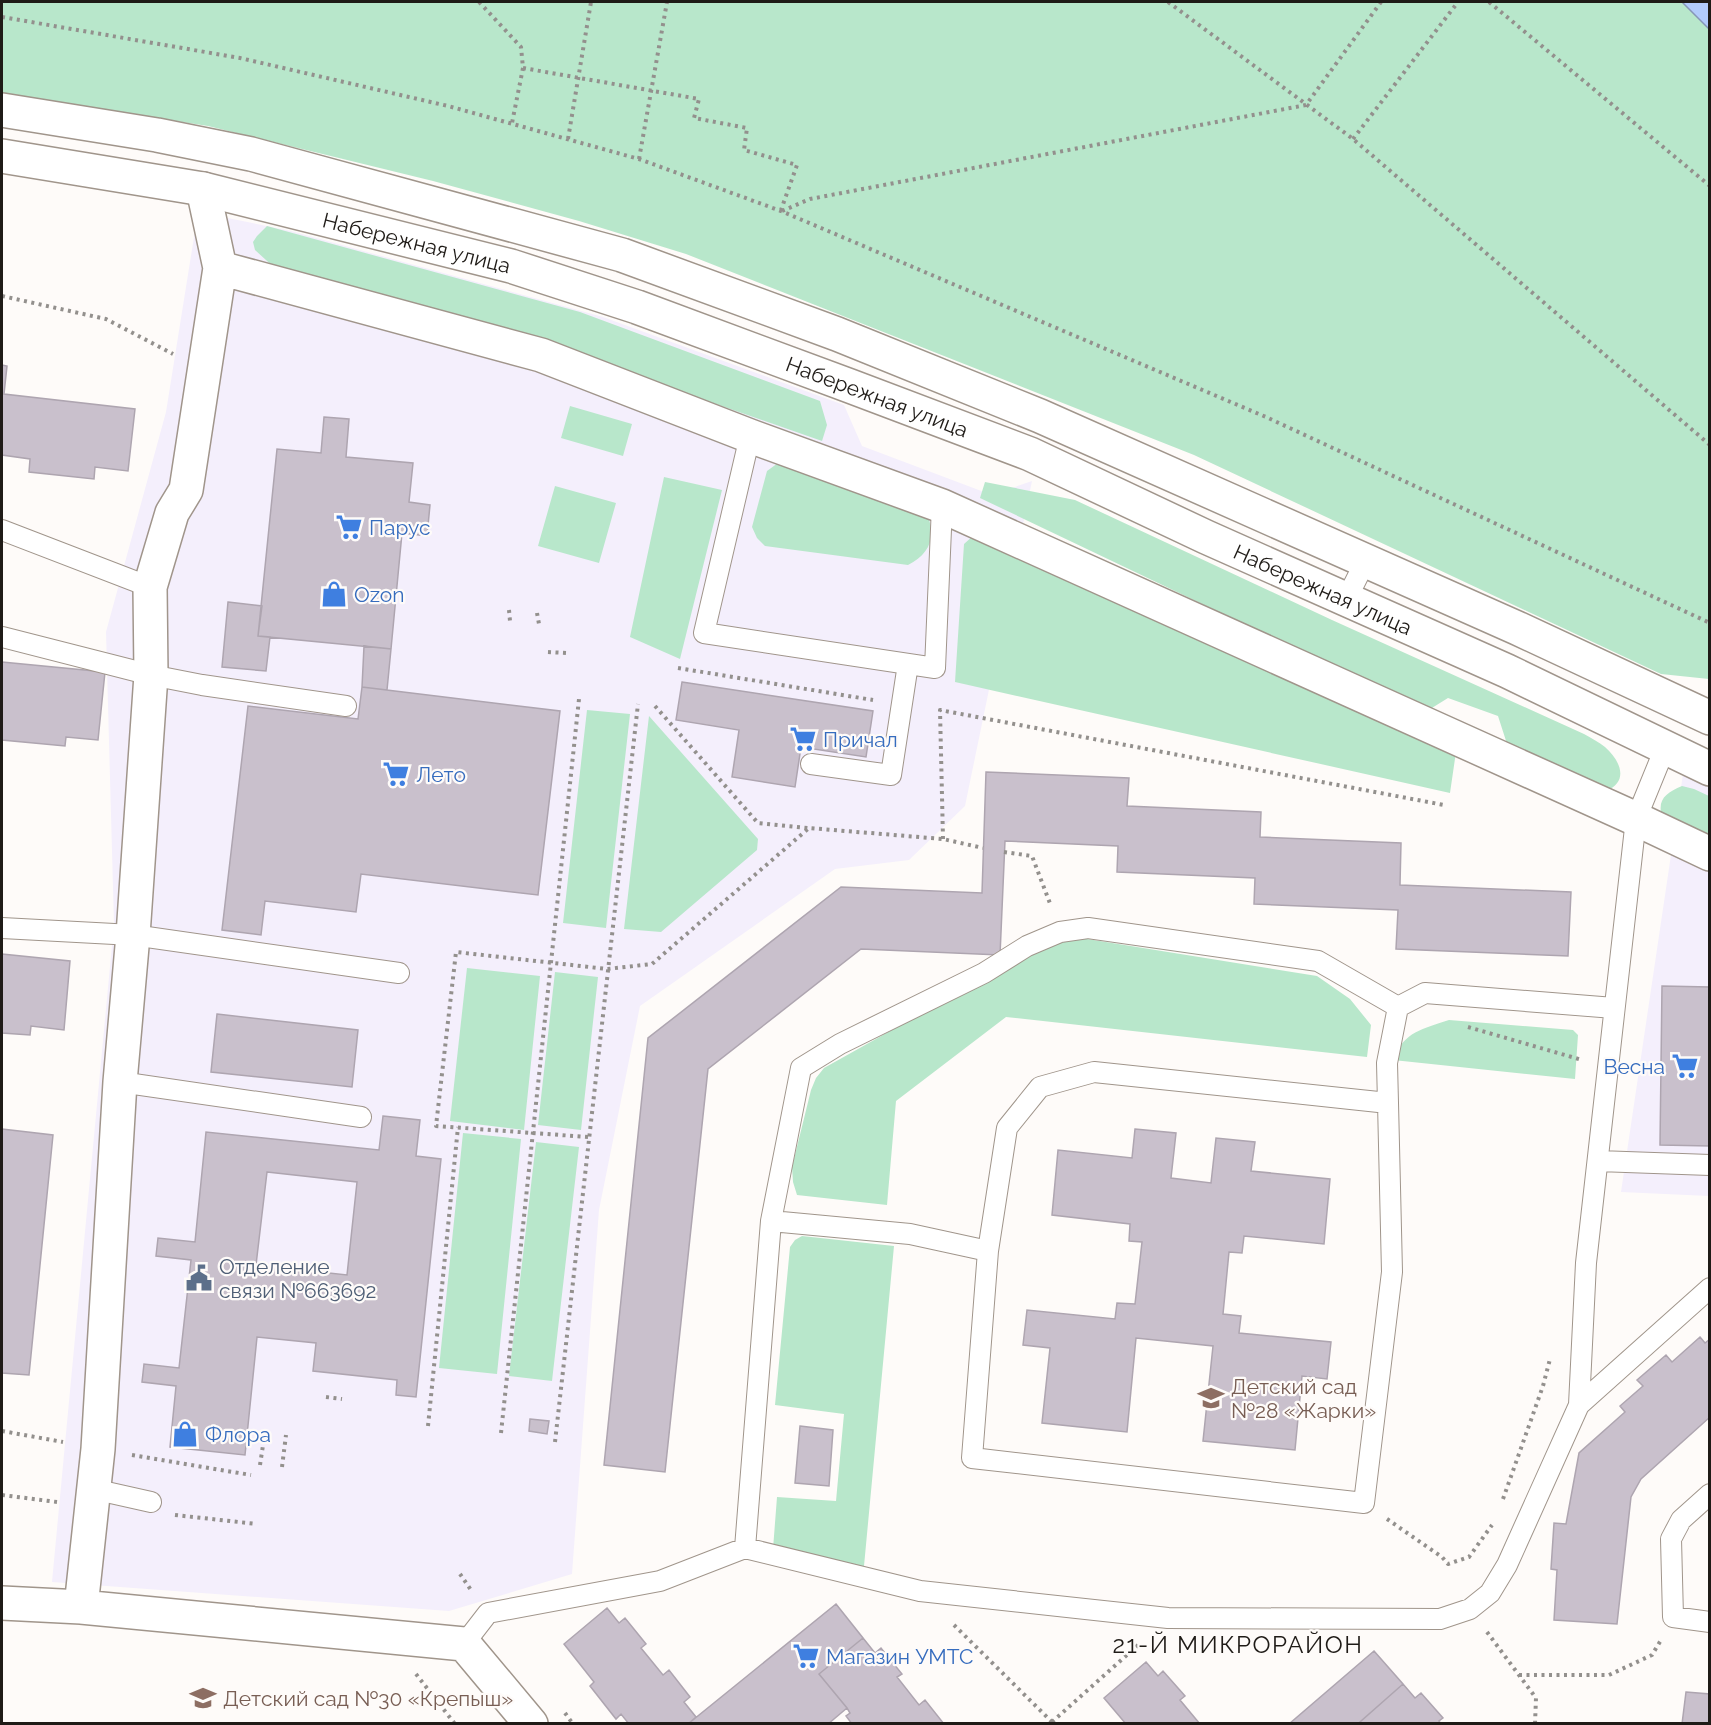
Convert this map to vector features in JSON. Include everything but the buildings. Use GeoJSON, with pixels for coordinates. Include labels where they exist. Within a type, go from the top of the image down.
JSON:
{"type":"FeatureCollection","features":[{"type":"Feature","properties":{"kind":"street","name":"Набережная улица"},"geometry":{"type":"LineString","coordinates":[[2,110],[158,135],[251,154],[622,255],[837,334],[1040,416],[1517,628],[1710,718]]}},
{"type":"Feature","properties":{"kind":"street","name":"Набережная улица"},"geometry":{"type":"LineString","coordinates":[[2,156],[203,189],[511,266],[626,304],[1030,454],[1206,537],[1507,671],[1710,769]]}},
{"type":"Feature","properties":{"kind":"street"},"geometry":{"type":"LineString","coordinates":[[81,1606],[98,1449],[120,1082],[151,675],[150,587],[172,513],[186,490],[220,268],[203,189]]}},
{"type":"Feature","properties":{"kind":"street"},"geometry":{"type":"LineString","coordinates":[[220,268],[541,355],[750,436],[942,506],[1710,854]]}},
{"type":"Feature","properties":{"kind":"street"},"geometry":{"type":"LineString","coordinates":[[2,1604],[81,1606],[464,1644],[531,1724]]}},
{"type":"Feature","properties":{"kind":"lane"},"geometry":{"type":"LineString","coordinates":[[750,436],[704,633],[935,668],[942,506]]}},
{"type":"Feature","properties":{"kind":"lane"},"geometry":{"type":"LineString","coordinates":[[2,530],[150,587]]}},
{"type":"Feature","properties":{"kind":"lane"},"geometry":{"type":"LineString","coordinates":[[1347,598],[1366,560]]}},
{"type":"Feature","properties":{"kind":"lane"},"geometry":{"type":"LineString","coordinates":[[2,637],[151,675],[202,685],[346,706]]}},
{"type":"Feature","properties":{"kind":"lane"},"geometry":{"type":"LineString","coordinates":[[811,764],[891,775],[908,664]]}},
{"type":"Feature","properties":{"kind":"lane"},"geometry":{"type":"LineString","coordinates":[[464,1644],[488,1613],[660,1581],[745,1548],[920,1591],[1167,1618],[1440,1619],[1470,1609],[1490,1593],[1507,1565],[1578,1405],[1586,1263],[1636,819],[1665,748]]}},
{"type":"Feature","properties":{"kind":"lane"},"geometry":{"type":"LineString","coordinates":[[2,928],[133,935],[399,973]]}},
{"type":"Feature","properties":{"kind":"lane"},"geometry":{"type":"LineString","coordinates":[[745,1548],[771,1221],[801,1068],[840,1044],[984,973],[1027,946],[1060,932],[1088,928],[1318,962],[1398,1007]]}},
{"type":"Feature","properties":{"kind":"lane"},"geometry":{"type":"LineString","coordinates":[[1398,1007],[1425,993],[1614,1008]]}},
{"type":"Feature","properties":{"kind":"lane"},"geometry":{"type":"LineString","coordinates":[[1388,1103],[1094,1071],[1040,1087],[1007,1128],[988,1251],[972,1458],[1364,1503],[1392,1272],[1388,1103],[1387,1063],[1398,1007]]}},
{"type":"Feature","properties":{"kind":"lane"},"geometry":{"type":"LineString","coordinates":[[120,1082],[361,1117]]}},
{"type":"Feature","properties":{"kind":"lane"},"geometry":{"type":"LineString","coordinates":[[1598,1161],[1710,1165]]}},
{"type":"Feature","properties":{"kind":"lane"},"geometry":{"type":"LineString","coordinates":[[771,1221],[910,1234],[988,1251]]}},
{"type":"Feature","properties":{"kind":"lane"},"geometry":{"type":"LineString","coordinates":[[1578,1405],[1710,1288]]}},
{"type":"Feature","properties":{"kind":"lane"},"geometry":{"type":"LineString","coordinates":[[93,1489],[151,1502]]}},
{"type":"Feature","properties":{"kind":"lane"},"geometry":{"type":"LineString","coordinates":[[1710,1494],[1681,1520],[1671,1539],[1673,1617],[1710,1622]]}},
{"type":"Feature","properties":{"kind":"path"},"geometry":{"type":"LineString","coordinates":[[479,2],[520,47],[524,68],[512,123]]}},
{"type":"Feature","properties":{"kind":"path"},"geometry":{"type":"LineString","coordinates":[[568,139],[591,2]]}},
{"type":"Feature","properties":{"kind":"path"},"geometry":{"type":"LineString","coordinates":[[639,159],[667,2]]}},
{"type":"Feature","properties":{"kind":"path"},"geometry":{"type":"LineString","coordinates":[[1168,2],[1353,139],[1710,445]]}},
{"type":"Feature","properties":{"kind":"path"},"geometry":{"type":"LineString","coordinates":[[781,211],[810,198],[1306,105],[1381,2]]}},
{"type":"Feature","properties":{"kind":"path"},"geometry":{"type":"LineString","coordinates":[[1353,139],[1458,2]]}},
{"type":"Feature","properties":{"kind":"path"},"geometry":{"type":"LineString","coordinates":[[1489,2],[1710,186]]}},
{"type":"Feature","properties":{"kind":"path"},"geometry":{"type":"LineString","coordinates":[[2,17],[240,58],[512,123],[639,159],[781,211],[1266,417],[1710,623]]}},
{"type":"Feature","properties":{"kind":"path"},"geometry":{"type":"LineString","coordinates":[[524,68],[699,99],[694,118],[747,128],[744,150],[797,165],[781,211]]}},
{"type":"Feature","properties":{"kind":"path"},"geometry":{"type":"LineString","coordinates":[[2,296],[106,319],[205,369]]}},
{"type":"Feature","properties":{"kind":"path"},"geometry":{"type":"LineString","coordinates":[[509,610],[510,621]]}},
{"type":"Feature","properties":{"kind":"path"},"geometry":{"type":"LineString","coordinates":[[537,613],[538,624]]}},
{"type":"Feature","properties":{"kind":"path"},"geometry":{"type":"LineString","coordinates":[[548,652],[566,653]]}},
{"type":"Feature","properties":{"kind":"path"},"geometry":{"type":"LineString","coordinates":[[678,668],[940,710],[1444,805]]}},
{"type":"Feature","properties":{"kind":"path"},"geometry":{"type":"LineString","coordinates":[[501,1433],[579,699]]}},
{"type":"Feature","properties":{"kind":"path"},"geometry":{"type":"LineString","coordinates":[[555,1442],[638,704]]}},
{"type":"Feature","properties":{"kind":"path"},"geometry":{"type":"LineString","coordinates":[[655,706],[758,823],[943,839],[983,848]]}},
{"type":"Feature","properties":{"kind":"path"},"geometry":{"type":"LineString","coordinates":[[940,710],[943,839]]}},
{"type":"Feature","properties":{"kind":"path"},"geometry":{"type":"LineString","coordinates":[[588,1137],[436,1126],[456,952],[607,969],[652,964],[809,828]]}},
{"type":"Feature","properties":{"kind":"path"},"geometry":{"type":"LineString","coordinates":[[1004,852],[1032,856],[1060,932]]}},
{"type":"Feature","properties":{"kind":"path"},"geometry":{"type":"LineString","coordinates":[[1465,1027],[1589,1062]]}},
{"type":"Feature","properties":{"kind":"path"},"geometry":{"type":"LineString","coordinates":[[428,1426],[458,1127]]}},
{"type":"Feature","properties":{"kind":"path"},"geometry":{"type":"LineString","coordinates":[[1499,1509],[1543,1386],[1552,1352]]}},
{"type":"Feature","properties":{"kind":"path"},"geometry":{"type":"LineString","coordinates":[[326,1397],[342,1399]]}},
{"type":"Feature","properties":{"kind":"path"},"geometry":{"type":"LineString","coordinates":[[260,1465],[265,1432]]}},
{"type":"Feature","properties":{"kind":"path"},"geometry":{"type":"LineString","coordinates":[[282,1467],[286,1435]]}},
{"type":"Feature","properties":{"kind":"path"},"geometry":{"type":"LineString","coordinates":[[1364,1503],[1442,1557],[1448,1564],[1469,1557],[1495,1521]]}},
{"type":"Feature","properties":{"kind":"path"},"geometry":{"type":"LineString","coordinates":[[920,1591],[1052,1723],[1167,1618]]}},
{"type":"Feature","properties":{"kind":"path"},"geometry":{"type":"LineString","coordinates":[[1470,1609],[1536,1698],[1536,1724]]}},
{"type":"Feature","properties":{"kind":"path"},"geometry":{"type":"LineString","coordinates":[[1519,1675],[1609,1675],[1652,1655],[1673,1617]]}},
{"type":"Feature","properties":{"kind":"shaded area"},"geometry":{"type":"Polygon","coordinates":[[[198,212],[291,231],[603,317],[844,405],[862,446],[992,495],[1032,481],[965,806],[909,860],[835,869],[640,1006],[599,1210],[572,1574],[449,1611],[52,1582],[114,924],[106,632],[166,412],[198,212]]]}},
{"type":"Feature","properties":{"kind":"shaded area"},"geometry":{"type":"Polygon","coordinates":[[[1683,774],[1709,787],[1709,1196],[1621,1192],[1683,774]]]}},
{"type":"Feature","properties":{"kind":"green space"},"geometry":{"type":"Polygon","coordinates":[[[2,2],[1682,2],[1710,29],[1709,679],[1661,674],[1194,455],[686,254],[579,221],[433,181],[208,126],[2,94],[2,2]]]}},
{"type":"Feature","properties":{"kind":"green space"},"geometry":{"type":"Polygon","coordinates":[[[267,226],[580,312],[820,401],[827,425],[822,441],[547,345],[278,271],[255,250],[253,242],[267,226]]]}},
{"type":"Feature","properties":{"kind":"green space"},"geometry":{"type":"Polygon","coordinates":[[[570,406],[632,424],[623,456],[561,438],[570,406]]]}},
{"type":"Feature","properties":{"kind":"green space"},"geometry":{"type":"Polygon","coordinates":[[[778,463],[927,514],[931,538],[926,550],[908,565],[765,546],[757,538],[752,527],[767,471],[778,463]]]}},
{"type":"Feature","properties":{"kind":"green space"},"geometry":{"type":"Polygon","coordinates":[[[664,477],[722,490],[680,659],[630,637],[664,477]]]}},
{"type":"Feature","properties":{"kind":"green space"},"geometry":{"type":"Polygon","coordinates":[[[985,482],[1075,500],[1584,734],[1611,753],[1620,771],[1618,782],[1606,791],[1508,747],[1498,716],[1448,698],[1427,711],[980,498],[985,482]]]}},
{"type":"Feature","properties":{"kind":"green space"},"geometry":{"type":"Polygon","coordinates":[[[555,486],[616,503],[599,563],[538,546],[555,486]]]}},
{"type":"Feature","properties":{"kind":"green space"},"geometry":{"type":"Polygon","coordinates":[[[974,535],[1457,745],[1450,793],[955,682],[964,544],[974,535]]]}},
{"type":"Feature","properties":{"kind":"green space"},"geometry":{"type":"Polygon","coordinates":[[[587,710],[630,714],[606,928],[563,923],[587,710]]]}},
{"type":"Feature","properties":{"kind":"green space"},"geometry":{"type":"Polygon","coordinates":[[[649,716],[758,839],[757,850],[661,932],[624,929],[649,716]]]}},
{"type":"Feature","properties":{"kind":"green space"},"geometry":{"type":"Polygon","coordinates":[[[1682,786],[1709,796],[1709,843],[1662,817],[1661,806],[1664,797],[1682,786]]]}},
{"type":"Feature","properties":{"kind":"green space"},"geometry":{"type":"Polygon","coordinates":[[[1081,938],[1317,976],[1350,999],[1371,1025],[1367,1057],[1006,1017],[896,1101],[887,1205],[797,1195],[792,1167],[811,1090],[816,1078],[824,1068],[1044,945],[1081,938]]]}},
{"type":"Feature","properties":{"kind":"green space"},"geometry":{"type":"Polygon","coordinates":[[[467,968],[540,976],[524,1130],[450,1121],[467,968]]]}},
{"type":"Feature","properties":{"kind":"green space"},"geometry":{"type":"Polygon","coordinates":[[[555,972],[598,977],[581,1130],[538,1125],[555,972]]]}},
{"type":"Feature","properties":{"kind":"green space"},"geometry":{"type":"Polygon","coordinates":[[[1449,1020],[1573,1030],[1578,1035],[1575,1079],[1393,1060],[1397,1050],[1415,1032],[1449,1020]]]}},
{"type":"Feature","properties":{"kind":"green space"},"geometry":{"type":"Polygon","coordinates":[[[463,1133],[521,1139],[497,1374],[439,1368],[463,1133]]]}},
{"type":"Feature","properties":{"kind":"green space"},"geometry":{"type":"Polygon","coordinates":[[[536,1142],[579,1147],[552,1381],[509,1376],[536,1142]]]}},
{"type":"Feature","properties":{"kind":"green space"},"geometry":{"type":"Polygon","coordinates":[[[802,1236],[894,1246],[864,1566],[818,1564],[773,1549],[777,1497],[836,1501],[844,1414],[775,1405],[790,1247],[802,1236]]]}},
{"type":"Feature","properties":{"kind":"water"},"geometry":{"type":"Polygon","coordinates":[[[1682,2],[1709,2],[1709,29],[1682,2]]]}},
{"type":"Feature","properties":{"kind":"place","name":"Парус"},"geometry":{"type":"Point","coordinates":[349,527]}},
{"type":"Feature","properties":{"kind":"place","name":"Ozon"},"geometry":{"type":"Point","coordinates":[334,594]}},
{"type":"Feature","properties":{"kind":"place","name":"Причал"},"geometry":{"type":"Point","coordinates":[803,739]}},
{"type":"Feature","properties":{"kind":"place","name":"Лето"},"geometry":{"type":"Point","coordinates":[396,774]}},
{"type":"Feature","properties":{"kind":"place","name":"Весна"},"geometry":{"type":"Point","coordinates":[1685,1066]}},
{"type":"Feature","properties":{"kind":"place","name":"Отделение связи №663692"},"geometry":{"type":"Point","coordinates":[199,1278]}},
{"type":"Feature","properties":{"kind":"place","name":"Детский сад №28 «Жарки»"},"geometry":{"type":"Point","coordinates":[1211,1398]}},
{"type":"Feature","properties":{"kind":"place","name":"Флора"},"geometry":{"type":"Point","coordinates":[185,1434]}},
{"type":"Feature","properties":{"kind":"place","name":"Магазин УМТС"},"geometry":{"type":"Point","coordinates":[806,1656]}},
{"type":"Feature","properties":{"kind":"place","name":"Детский сад №30 «Крепыш»"},"geometry":{"type":"Point","coordinates":[203,1698]}},
{"type":"Feature","properties":{"kind":"district","name":"21-Й МИКРОРАЙОН"},"geometry":{"type":"Point","coordinates":[1238,1644]}}]}
